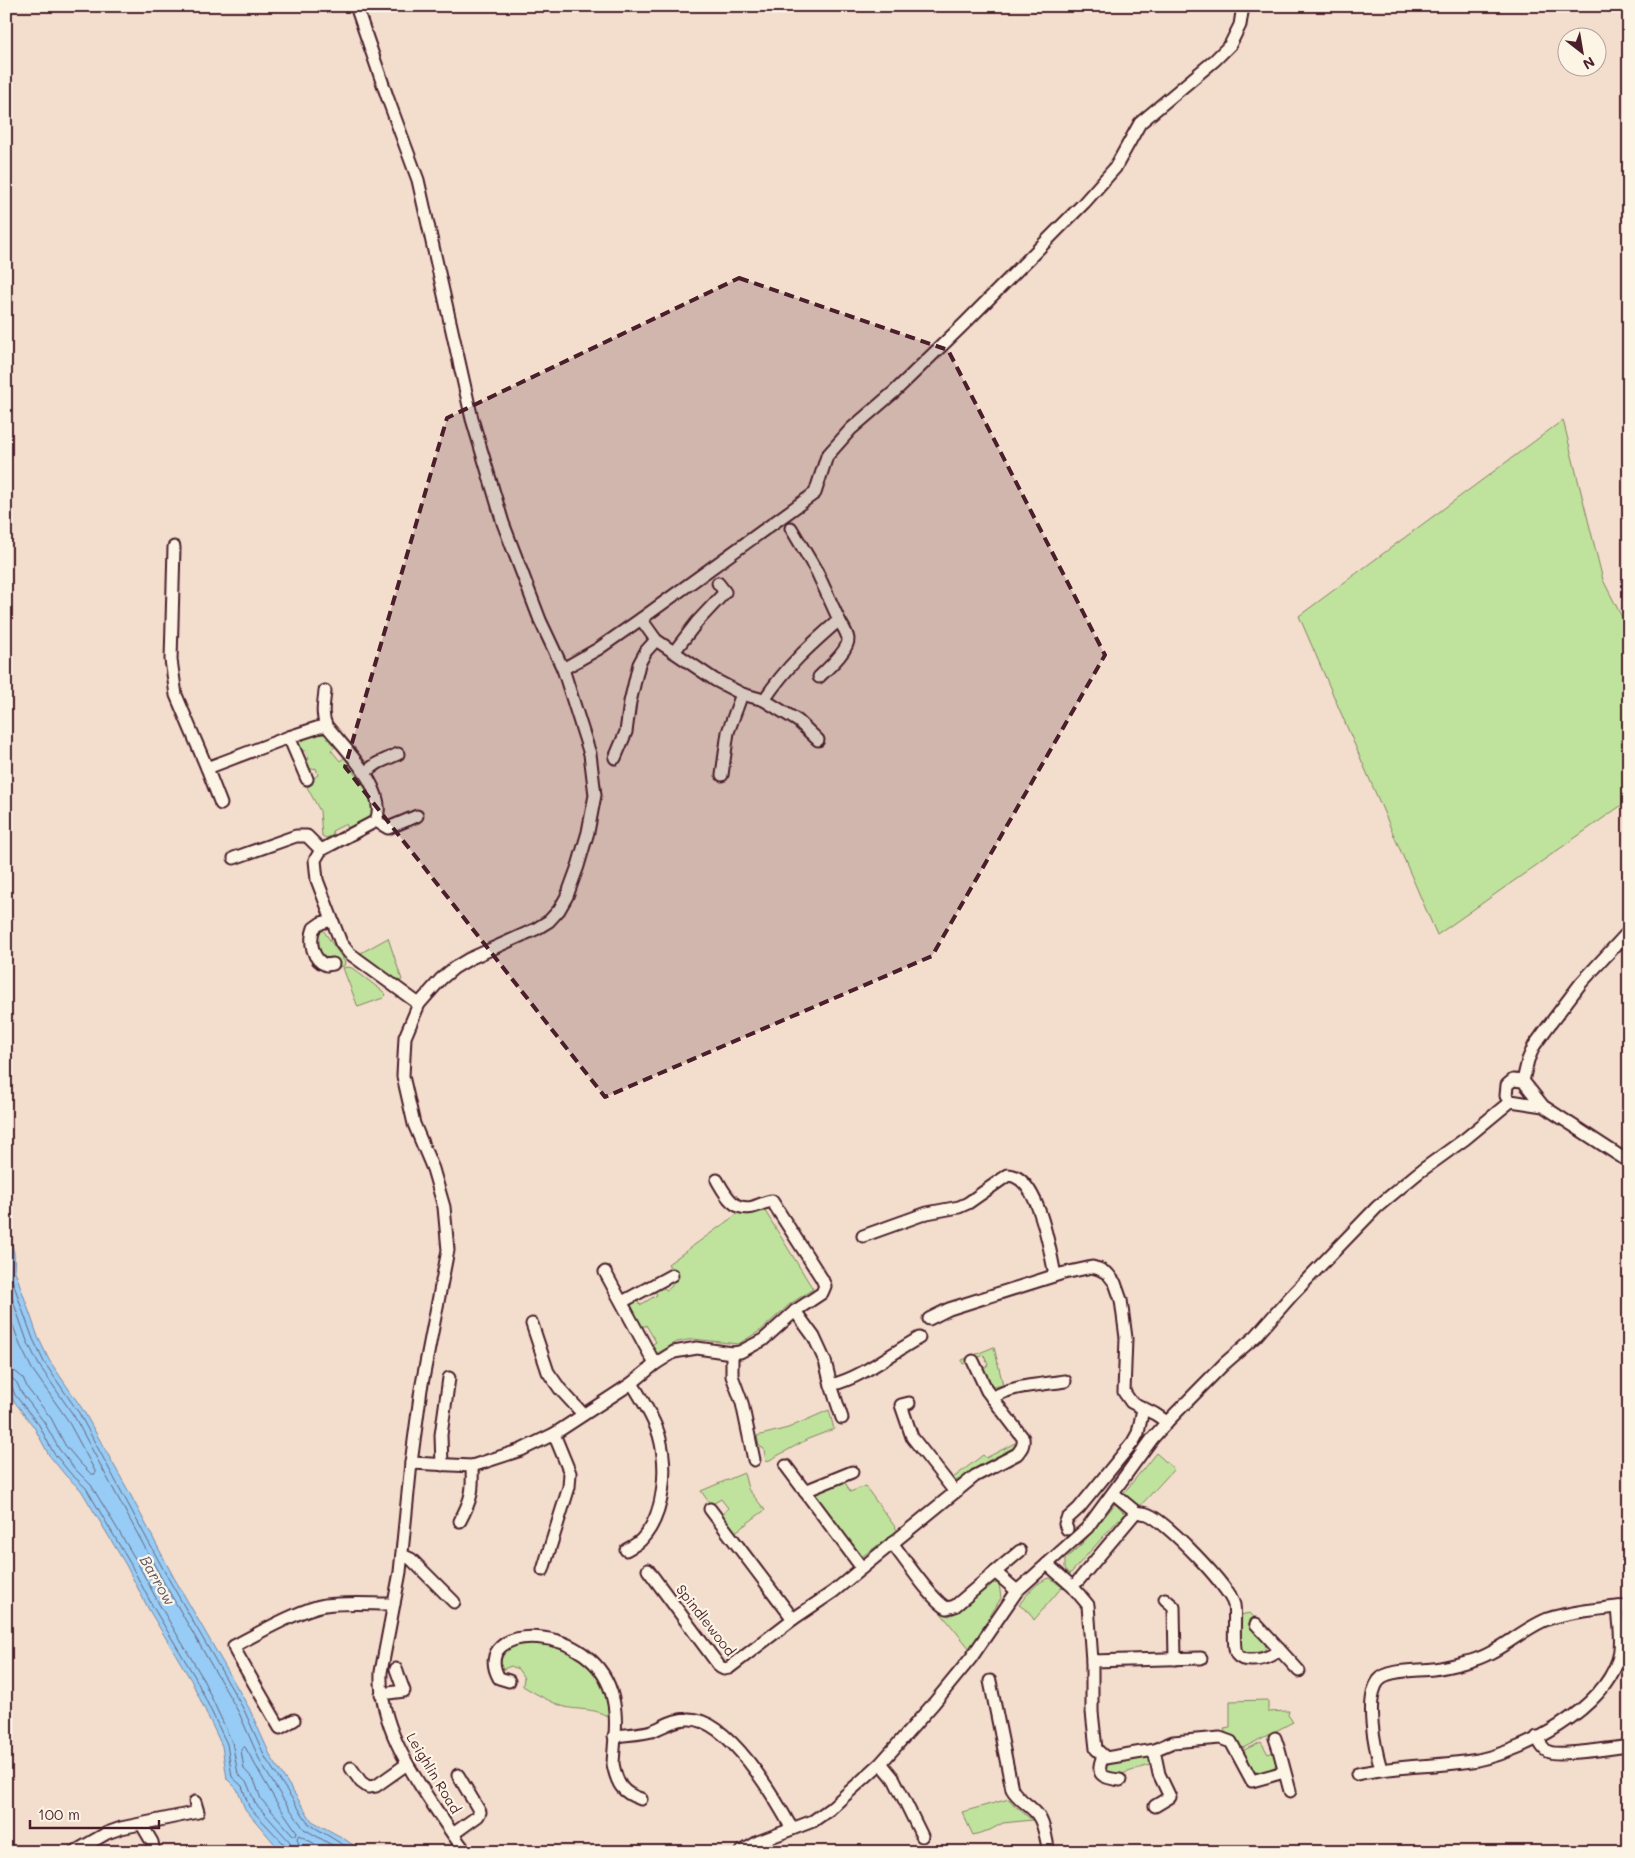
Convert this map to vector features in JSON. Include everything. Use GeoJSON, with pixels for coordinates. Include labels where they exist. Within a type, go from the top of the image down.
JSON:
{"type":"FeatureCollection","features":[{"type":"Feature","properties":{"kind":"street","name":"Leighlin Road"},"geometry":{"type":"LineString","coordinates":[[356,6],[418,180],[472,419],[502,523],[540,620],[563,669],[590,754],[595,795],[588,832],[567,896],[559,910],[549,921],[522,936],[469,959],[454,968],[429,991],[419,1004],[405,1037],[403,1076],[414,1124],[433,1169],[444,1207],[448,1250],[421,1389],[411,1463],[402,1555],[381,1672],[381,1694],[387,1717],[408,1764],[452,1834],[466,1852]]}},
{"type":"Feature","properties":{"kind":"street"},"geometry":{"type":"LineString","coordinates":[[563,669],[598,649],[641,619],[815,493],[827,456],[851,429],[894,392],[1084,203],[1115,168],[1140,123],[1230,46],[1240,25],[1243,6]]}},
{"type":"Feature","properties":{"kind":"street"},"geometry":{"type":"LineString","coordinates":[[791,528],[816,572],[848,639],[840,656],[819,677]]}},
{"type":"Feature","properties":{"kind":"street"},"geometry":{"type":"LineString","coordinates":[[174,547],[171,660],[176,694],[221,804]]}},
{"type":"Feature","properties":{"kind":"street"},"geometry":{"type":"LineString","coordinates":[[674,652],[697,622],[725,592],[718,583]]}},
{"type":"Feature","properties":{"kind":"street"},"geometry":{"type":"LineString","coordinates":[[641,619],[656,640],[715,680],[742,694],[764,700],[798,721],[818,740]]}},
{"type":"Feature","properties":{"kind":"street"},"geometry":{"type":"LineString","coordinates":[[764,700],[781,675],[839,620]]}},
{"type":"Feature","properties":{"kind":"street"},"geometry":{"type":"LineString","coordinates":[[615,758],[626,732],[630,702],[639,664],[646,651],[656,640]]}},
{"type":"Feature","properties":{"kind":"street"},"geometry":{"type":"LineString","coordinates":[[325,691],[323,718],[326,726],[365,772],[374,790],[378,815],[376,821],[321,850],[315,860],[316,880],[341,943],[349,954],[419,1004]]}},
{"type":"Feature","properties":{"kind":"street"},"geometry":{"type":"LineString","coordinates":[[722,775],[728,732],[742,694]]}},
{"type":"Feature","properties":{"kind":"street"},"geometry":{"type":"LineString","coordinates":[[207,768],[289,737],[326,726]]}},
{"type":"Feature","properties":{"kind":"street"},"geometry":{"type":"LineString","coordinates":[[289,737],[307,779]]}},
{"type":"Feature","properties":{"kind":"street"},"geometry":{"type":"LineString","coordinates":[[365,772],[378,763],[398,754]]}},
{"type":"Feature","properties":{"kind":"street"},"geometry":{"type":"LineString","coordinates":[[376,821],[388,828],[417,816]]}},
{"type":"Feature","properties":{"kind":"street"},"geometry":{"type":"LineString","coordinates":[[234,858],[296,836],[308,836],[321,850]]}},
{"type":"Feature","properties":{"kind":"street"},"geometry":{"type":"LineString","coordinates":[[332,920],[321,923],[314,928],[311,942],[318,961],[326,965],[333,964]]}},
{"type":"Feature","properties":{"kind":"street"},"geometry":{"type":"LineString","coordinates":[[742,1852],[758,1842],[813,1821],[830,1809],[881,1763],[971,1658],[1017,1591],[1087,1528],[1167,1422],[1224,1364],[1256,1336],[1292,1295],[1377,1207],[1418,1173],[1528,1094],[1526,1084],[1528,1060],[1547,1028],[1581,983],[1629,931]]}},
{"type":"Feature","properties":{"kind":"street"},"geometry":{"type":"LineString","coordinates":[[1543,1106],[1516,1102],[1506,1096],[1507,1085],[1513,1080],[1526,1084],[1543,1106],[1629,1162]]}},
{"type":"Feature","properties":{"kind":"street"},"geometry":{"type":"LineString","coordinates":[[863,1236],[926,1213],[968,1203],[1008,1175],[1013,1175],[1029,1189],[1037,1204],[1055,1275]]}},
{"type":"Feature","properties":{"kind":"street"},"geometry":{"type":"LineString","coordinates":[[411,1463],[472,1466],[521,1450],[554,1434],[632,1384],[674,1352],[697,1348],[732,1353],[740,1352],[764,1340],[795,1311],[822,1293],[825,1286],[822,1279],[772,1201],[741,1208],[728,1199],[717,1180]]}},
{"type":"Feature","properties":{"kind":"street"},"geometry":{"type":"LineString","coordinates":[[929,1319],[949,1309],[1055,1275],[1092,1267],[1108,1274],[1121,1300],[1126,1338],[1124,1392],[1131,1402],[1167,1422]]}},
{"type":"Feature","properties":{"kind":"street"},"geometry":{"type":"LineString","coordinates":[[605,1272],[656,1364]]}},
{"type":"Feature","properties":{"kind":"street"},"geometry":{"type":"LineString","coordinates":[[622,1302],[672,1275]]}},
{"type":"Feature","properties":{"kind":"street"},"geometry":{"type":"LineString","coordinates":[[795,1311],[814,1337],[825,1361],[842,1418]]}},
{"type":"Feature","properties":{"kind":"street"},"geometry":{"type":"LineString","coordinates":[[532,1324],[548,1372],[560,1389],[583,1414]]}},
{"type":"Feature","properties":{"kind":"street"},"geometry":{"type":"LineString","coordinates":[[831,1385],[842,1382],[869,1369],[919,1338]]}},
{"type":"Feature","properties":{"kind":"street"},"geometry":{"type":"LineString","coordinates":[[732,1353],[732,1376],[742,1403],[754,1460]]}},
{"type":"Feature","properties":{"kind":"street","name":"Spindlewood"},"geometry":{"type":"LineString","coordinates":[[648,1570],[720,1667],[724,1669],[729,1668],[793,1619],[834,1592],[975,1476],[1018,1454],[1024,1445],[1023,1438],[992,1398],[973,1361]]}},
{"type":"Feature","properties":{"kind":"street"},"geometry":{"type":"LineString","coordinates":[[442,1465],[440,1435],[449,1378]]}},
{"type":"Feature","properties":{"kind":"street"},"geometry":{"type":"LineString","coordinates":[[992,1398],[998,1394],[1028,1387],[1065,1381]]}},
{"type":"Feature","properties":{"kind":"street"},"geometry":{"type":"LineString","coordinates":[[626,1550],[642,1540],[653,1522],[663,1490],[664,1469],[659,1436],[650,1412],[632,1384]]}},
{"type":"Feature","properties":{"kind":"street"},"geometry":{"type":"LineString","coordinates":[[908,1403],[901,1405],[912,1437],[955,1492]]}},
{"type":"Feature","properties":{"kind":"street"},"geometry":{"type":"LineString","coordinates":[[1067,1529],[1065,1524],[1067,1518],[1093,1492],[1138,1433],[1144,1409]]}},
{"type":"Feature","properties":{"kind":"street"},"geometry":{"type":"LineString","coordinates":[[543,1570],[569,1487],[570,1473],[554,1434]]}},
{"type":"Feature","properties":{"kind":"street"},"geometry":{"type":"LineString","coordinates":[[460,1520],[473,1490],[472,1466]]}},
{"type":"Feature","properties":{"kind":"street"},"geometry":{"type":"LineString","coordinates":[[786,1466],[862,1568]]}},
{"type":"Feature","properties":{"kind":"street"},"geometry":{"type":"LineString","coordinates":[[805,1492],[810,1488],[852,1472]]}},
{"type":"Feature","properties":{"kind":"street"},"geometry":{"type":"LineString","coordinates":[[1113,1493],[1136,1512],[1149,1514],[1181,1540],[1212,1572],[1233,1603],[1234,1645],[1237,1655],[1245,1660],[1258,1659],[1270,1656],[1279,1649]]}},
{"type":"Feature","properties":{"kind":"street"},"geometry":{"type":"LineString","coordinates":[[710,1509],[793,1619]]}},
{"type":"Feature","properties":{"kind":"street"},"geometry":{"type":"LineString","coordinates":[[1078,1581],[1136,1512]]}},
{"type":"Feature","properties":{"kind":"street"},"geometry":{"type":"LineString","coordinates":[[892,1543],[929,1590],[947,1608],[955,1606],[1020,1551]]}},
{"type":"Feature","properties":{"kind":"street"},"geometry":{"type":"LineString","coordinates":[[402,1555],[412,1559],[454,1602]]}},
{"type":"Feature","properties":{"kind":"street"},"geometry":{"type":"LineString","coordinates":[[1047,1564],[1073,1587],[1088,1605],[1092,1661],[1092,1712],[1096,1749],[1103,1756],[1106,1758],[1154,1750],[1173,1742],[1220,1738],[1231,1742],[1252,1782],[1284,1772]]}},
{"type":"Feature","properties":{"kind":"street"},"geometry":{"type":"LineString","coordinates":[[995,1572],[1017,1591]]}},
{"type":"Feature","properties":{"kind":"street"},"geometry":{"type":"LineString","coordinates":[[1165,1600],[1174,1606],[1175,1659]]}},
{"type":"Feature","properties":{"kind":"street"},"geometry":{"type":"LineString","coordinates":[[294,1720],[280,1728],[234,1646],[269,1628],[318,1607],[346,1603],[394,1604]]}},
{"type":"Feature","properties":{"kind":"street"},"geometry":{"type":"LineString","coordinates":[[1357,1774],[1381,1769],[1434,1766],[1479,1759],[1520,1746],[1581,1710],[1603,1687],[1618,1659],[1624,1606],[1543,1621],[1503,1646],[1470,1661],[1434,1669],[1394,1673],[1380,1678],[1374,1687],[1372,1716],[1376,1751],[1381,1769]]}},
{"type":"Feature","properties":{"kind":"street"},"geometry":{"type":"LineString","coordinates":[[1256,1624],[1299,1671]]}},
{"type":"Feature","properties":{"kind":"street"},"geometry":{"type":"LineString","coordinates":[[510,1681],[499,1678],[495,1664],[499,1650],[508,1641],[528,1638],[560,1641],[584,1653],[593,1661],[610,1688],[615,1710],[614,1772],[620,1786],[626,1793],[641,1799]]}},
{"type":"Feature","properties":{"kind":"street"},"geometry":{"type":"LineString","coordinates":[[1092,1661],[1201,1658]]}},
{"type":"Feature","properties":{"kind":"street"},"geometry":{"type":"LineString","coordinates":[[381,1694],[404,1691],[396,1669]]}},
{"type":"Feature","properties":{"kind":"street"},"geometry":{"type":"LineString","coordinates":[[990,1681],[1012,1789],[1016,1797],[1037,1814],[1042,1824],[1049,1852]]}},
{"type":"Feature","properties":{"kind":"street"},"geometry":{"type":"LineString","coordinates":[[614,1736],[654,1730],[675,1720],[691,1718],[704,1721],[728,1739],[746,1758],[779,1804],[792,1829]]}},
{"type":"Feature","properties":{"kind":"street"},"geometry":{"type":"LineString","coordinates":[[1537,1737],[1544,1749],[1551,1753],[1629,1746]]}},
{"type":"Feature","properties":{"kind":"street"},"geometry":{"type":"LineString","coordinates":[[1275,1738],[1290,1790]]}},
{"type":"Feature","properties":{"kind":"street"},"geometry":{"type":"LineString","coordinates":[[1154,1750],[1159,1774],[1170,1797],[1155,1806]]}},
{"type":"Feature","properties":{"kind":"street"},"geometry":{"type":"LineString","coordinates":[[1103,1756],[1099,1767],[1100,1772],[1107,1779],[1120,1780]]}},
{"type":"Feature","properties":{"kind":"street"},"geometry":{"type":"LineString","coordinates":[[881,1763],[894,1779],[922,1836]]}},
{"type":"Feature","properties":{"kind":"street"},"geometry":{"type":"LineString","coordinates":[[351,1768],[361,1782],[368,1787],[376,1786],[408,1764]]}},
{"type":"Feature","properties":{"kind":"street"},"geometry":{"type":"LineString","coordinates":[[452,1834],[478,1816],[480,1812],[458,1775]]}},
{"type":"Feature","properties":{"kind":"street"},"geometry":{"type":"LineString","coordinates":[[74,1852],[107,1833],[121,1828],[198,1812],[195,1802]]}},
{"type":"Feature","properties":{"kind":"street"},"geometry":{"type":"LineString","coordinates":[[142,1825],[152,1842],[154,1852]]}},
{"type":"Feature","properties":{"kind":"highlighted area"},"geometry":{"type":"Polygon","coordinates":[[[739,278],[948,350],[1105,655],[932,956],[605,1097],[345,767],[447,418],[739,278]]]}},
{"type":"Feature","properties":{"kind":"green space"},"geometry":{"type":"Polygon","coordinates":[[[1563,420],[1603,580],[1629,631],[1629,800],[1437,935],[1299,616],[1563,420]]]}},
{"type":"Feature","properties":{"kind":"green space"},"geometry":{"type":"Polygon","coordinates":[[[318,734],[327,735],[336,746],[331,750],[340,761],[345,757],[362,778],[375,811],[369,819],[349,831],[346,824],[332,831],[334,835],[326,838],[322,836],[320,811],[307,787],[313,784],[311,780],[318,775],[316,768],[308,770],[303,762],[309,759],[305,750],[300,753],[297,743],[302,738],[318,734]]]}},
{"type":"Feature","properties":{"kind":"green space"},"geometry":{"type":"Polygon","coordinates":[[[323,930],[345,962],[344,966],[339,967],[336,959],[325,962],[320,958],[315,938],[323,930]]]}},
{"type":"Feature","properties":{"kind":"green space"},"geometry":{"type":"Polygon","coordinates":[[[388,938],[402,980],[398,982],[359,954],[388,938]]]}},
{"type":"Feature","properties":{"kind":"green space"},"geometry":{"type":"Polygon","coordinates":[[[343,968],[352,968],[386,995],[383,998],[358,1007],[343,968]]]}},
{"type":"Feature","properties":{"kind":"green space"},"geometry":{"type":"Polygon","coordinates":[[[765,1211],[813,1289],[790,1304],[760,1331],[738,1344],[693,1339],[677,1342],[656,1354],[650,1346],[656,1342],[646,1325],[640,1329],[631,1304],[636,1299],[640,1305],[657,1295],[654,1289],[660,1286],[667,1290],[672,1286],[672,1280],[676,1276],[668,1264],[740,1212],[749,1215],[765,1211]]]}},
{"type":"Feature","properties":{"kind":"green space"},"geometry":{"type":"Polygon","coordinates":[[[994,1347],[1003,1385],[990,1388],[982,1373],[983,1369],[988,1365],[984,1355],[963,1364],[962,1360],[994,1347]]]}},
{"type":"Feature","properties":{"kind":"green space"},"geometry":{"type":"Polygon","coordinates":[[[829,1410],[834,1429],[808,1439],[766,1462],[764,1449],[759,1446],[757,1436],[788,1428],[829,1410]]]}},
{"type":"Feature","properties":{"kind":"green space"},"geometry":{"type":"Polygon","coordinates":[[[1015,1443],[1015,1447],[1010,1451],[958,1480],[955,1481],[953,1478],[983,1455],[986,1458],[1015,1443]]]}},
{"type":"Feature","properties":{"kind":"green space"},"geometry":{"type":"Polygon","coordinates":[[[1156,1453],[1174,1469],[1140,1506],[1123,1494],[1156,1453]]]}},
{"type":"Feature","properties":{"kind":"green space"},"geometry":{"type":"Polygon","coordinates":[[[744,1473],[748,1489],[765,1510],[734,1533],[722,1515],[728,1508],[721,1499],[711,1505],[701,1491],[744,1473]]]}},
{"type":"Feature","properties":{"kind":"green space"},"geometry":{"type":"Polygon","coordinates":[[[840,1481],[846,1484],[850,1492],[865,1486],[898,1531],[863,1556],[860,1555],[858,1557],[815,1497],[815,1492],[840,1481]]]}},
{"type":"Feature","properties":{"kind":"green space"},"geometry":{"type":"Polygon","coordinates":[[[1115,1504],[1126,1515],[1123,1520],[1119,1519],[1070,1574],[1065,1568],[1065,1559],[1082,1544],[1115,1504]]]}},
{"type":"Feature","properties":{"kind":"green space"},"geometry":{"type":"Polygon","coordinates":[[[1050,1578],[1062,1587],[1034,1620],[1029,1612],[1019,1605],[1037,1585],[1050,1578]]]}},
{"type":"Feature","properties":{"kind":"green space"},"geometry":{"type":"Polygon","coordinates":[[[993,1583],[999,1584],[1001,1598],[970,1649],[940,1612],[949,1616],[954,1614],[993,1583]]]}},
{"type":"Feature","properties":{"kind":"green space"},"geometry":{"type":"Polygon","coordinates":[[[1250,1613],[1254,1617],[1248,1624],[1266,1644],[1265,1650],[1262,1652],[1245,1653],[1240,1648],[1240,1615],[1250,1613]]]}},
{"type":"Feature","properties":{"kind":"green space"},"geometry":{"type":"Polygon","coordinates":[[[529,1642],[564,1649],[584,1658],[592,1665],[607,1690],[612,1721],[602,1713],[565,1707],[538,1695],[523,1686],[524,1678],[518,1669],[511,1666],[501,1670],[501,1656],[506,1648],[529,1642]]]}},
{"type":"Feature","properties":{"kind":"green space"},"geometry":{"type":"Polygon","coordinates":[[[1268,1700],[1268,1712],[1289,1711],[1288,1715],[1293,1722],[1241,1749],[1236,1740],[1227,1734],[1224,1729],[1230,1728],[1230,1701],[1268,1700]]]}},
{"type":"Feature","properties":{"kind":"green space"},"geometry":{"type":"Polygon","coordinates":[[[1261,1742],[1268,1754],[1273,1752],[1276,1764],[1273,1770],[1257,1775],[1242,1751],[1261,1742]]]}},
{"type":"Feature","properties":{"kind":"green space"},"geometry":{"type":"Polygon","coordinates":[[[1147,1757],[1152,1761],[1152,1764],[1122,1774],[1109,1774],[1104,1767],[1110,1764],[1147,1757]]]}},
{"type":"Feature","properties":{"kind":"green space"},"geometry":{"type":"Polygon","coordinates":[[[1009,1799],[1032,1820],[1003,1823],[990,1830],[973,1835],[962,1812],[1009,1799]]]}},
{"type":"Feature","properties":{"kind":"water","name":"Barrow"},"geometry":{"type":"Polygon","coordinates":[[[6,1220],[14,1253],[15,1271],[38,1337],[49,1360],[83,1410],[129,1492],[173,1576],[249,1708],[271,1757],[312,1821],[343,1838],[363,1852],[284,1852],[245,1809],[237,1789],[227,1779],[222,1746],[191,1680],[149,1610],[126,1565],[81,1490],[66,1476],[49,1455],[34,1427],[10,1396],[6,1379],[6,1220]]]}}]}
